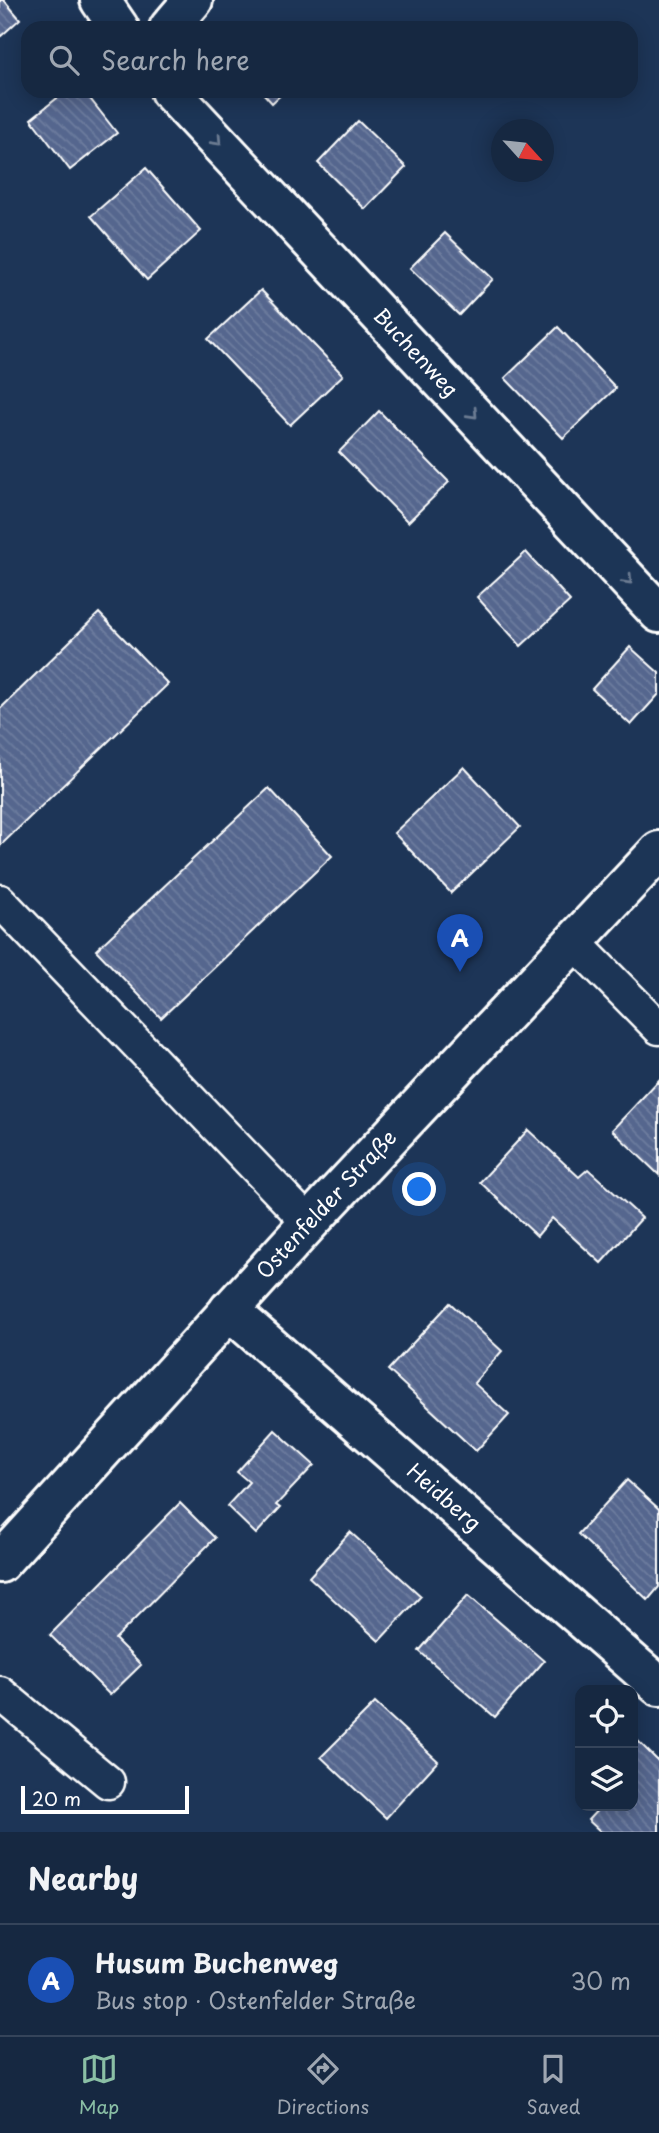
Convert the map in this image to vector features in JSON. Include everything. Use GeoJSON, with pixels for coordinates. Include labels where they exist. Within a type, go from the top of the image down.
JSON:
{"type":"FeatureCollection","features":[{"type":"Feature","properties":{"kind":"street"},"geometry":{"type":"LineString","coordinates":[[100,0],[115,21]]}},
{"type":"Feature","properties":{"kind":"street"},"geometry":{"type":"LineString","coordinates":[[175,21],[193,0]]}},
{"type":"Feature","properties":{"kind":"street","name":"Buchenweg"},"geometry":{"type":"LineString","coordinates":[[177,98],[659,613]]}},
{"type":"Feature","properties":{"kind":"street","name":"Ostenfelder Straße"},"geometry":{"type":"LineString","coordinates":[[3,1552],[659,851]]}},
{"type":"Feature","properties":{"kind":"street","name":"Heidberg"},"geometry":{"type":"LineString","coordinates":[[229,1310],[659,1686]]}},
{"type":"Feature","properties":{"kind":"lane"},"geometry":{"type":"LineString","coordinates":[[0,901],[309,1223]]}},
{"type":"Feature","properties":{"kind":"lane"},"geometry":{"type":"LineString","coordinates":[[573,942],[659,1028]]}},
{"type":"Feature","properties":{"kind":"lane"},"geometry":{"type":"LineString","coordinates":[[0,1693],[108,1782]]}},
{"type":"Feature","properties":{"kind":"building"},"geometry":{"type":"Polygon","coordinates":[[[0,0],[4,0],[20,19],[0,37],[0,0]]]}},
{"type":"Feature","properties":{"kind":"building"},"geometry":{"type":"Polygon","coordinates":[[[57,98],[90,98],[117,133],[70,170],[31,119],[57,98]]]}},
{"type":"Feature","properties":{"kind":"building"},"geometry":{"type":"Polygon","coordinates":[[[358,121],[406,167],[365,209],[318,163],[358,121]]]}},
{"type":"Feature","properties":{"kind":"building"},"geometry":{"type":"Polygon","coordinates":[[[146,168],[201,231],[147,280],[91,216],[146,168]]]}},
{"type":"Feature","properties":{"kind":"building"},"geometry":{"type":"Polygon","coordinates":[[[445,233],[493,279],[459,315],[410,268],[445,233]]]}},
{"type":"Feature","properties":{"kind":"building"},"geometry":{"type":"Polygon","coordinates":[[[261,290],[343,375],[290,425],[208,339],[261,290]]]}},
{"type":"Feature","properties":{"kind":"building"},"geometry":{"type":"Polygon","coordinates":[[[558,327],[616,388],[563,438],[505,378],[558,327]]]}},
{"type":"Feature","properties":{"kind":"building"},"geometry":{"type":"Polygon","coordinates":[[[379,411],[449,482],[408,522],[339,452],[379,411]]]}},
{"type":"Feature","properties":{"kind":"building"},"geometry":{"type":"Polygon","coordinates":[[[526,552],[570,601],[521,646],[477,597],[526,552]]]}},
{"type":"Feature","properties":{"kind":"building"},"geometry":{"type":"Polygon","coordinates":[[[99,613],[168,684],[0,846],[0,709],[99,613]]]}},
{"type":"Feature","properties":{"kind":"building"},"geometry":{"type":"Polygon","coordinates":[[[630,647],[659,673],[659,694],[631,725],[592,689],[630,647]]]}},
{"type":"Feature","properties":{"kind":"building"},"geometry":{"type":"Polygon","coordinates":[[[464,767],[520,827],[451,893],[394,833],[464,767]]]}},
{"type":"Feature","properties":{"kind":"building"},"geometry":{"type":"Polygon","coordinates":[[[269,788],[332,856],[161,1018],[96,950],[269,788]]]}},
{"type":"Feature","properties":{"kind":"building"},"geometry":{"type":"Polygon","coordinates":[[[659,1080],[659,1175],[612,1130],[659,1080]]]}},
{"type":"Feature","properties":{"kind":"building"},"geometry":{"type":"Polygon","coordinates":[[[528,1130],[579,1177],[588,1169],[642,1218],[601,1263],[552,1218],[537,1236],[480,1182],[528,1130]]]}},
{"type":"Feature","properties":{"kind":"building"},"geometry":{"type":"Polygon","coordinates":[[[450,1303],[502,1351],[474,1383],[509,1415],[476,1451],[388,1370],[450,1303]]]}},
{"type":"Feature","properties":{"kind":"building"},"geometry":{"type":"Polygon","coordinates":[[[275,1430],[314,1465],[276,1505],[280,1508],[256,1534],[227,1506],[249,1482],[237,1472],[275,1430]]]}},
{"type":"Feature","properties":{"kind":"building"},"geometry":{"type":"Polygon","coordinates":[[[627,1480],[659,1509],[659,1587],[648,1600],[578,1534],[627,1480]]]}},
{"type":"Feature","properties":{"kind":"building"},"geometry":{"type":"Polygon","coordinates":[[[180,1503],[215,1538],[115,1639],[141,1665],[110,1695],[50,1635],[180,1503]]]}},
{"type":"Feature","properties":{"kind":"building"},"geometry":{"type":"Polygon","coordinates":[[[350,1532],[421,1596],[379,1641],[309,1577],[350,1532]]]}},
{"type":"Feature","properties":{"kind":"building"},"geometry":{"type":"Polygon","coordinates":[[[468,1595],[544,1661],[495,1717],[419,1651],[468,1595]]]}},
{"type":"Feature","properties":{"kind":"building"},"geometry":{"type":"Polygon","coordinates":[[[375,1703],[438,1761],[386,1818],[321,1757],[375,1703]]]}},
{"type":"Feature","properties":{"kind":"building"},"geometry":{"type":"Polygon","coordinates":[[[638,1741],[659,1762],[659,1832],[601,1832],[588,1820],[596,1811],[638,1811],[638,1741]]]}},
{"type":"Feature","properties":{"kind":"place","name":"Husum Buchenweg"},"geometry":{"type":"Point","coordinates":[460,972]}}]}
